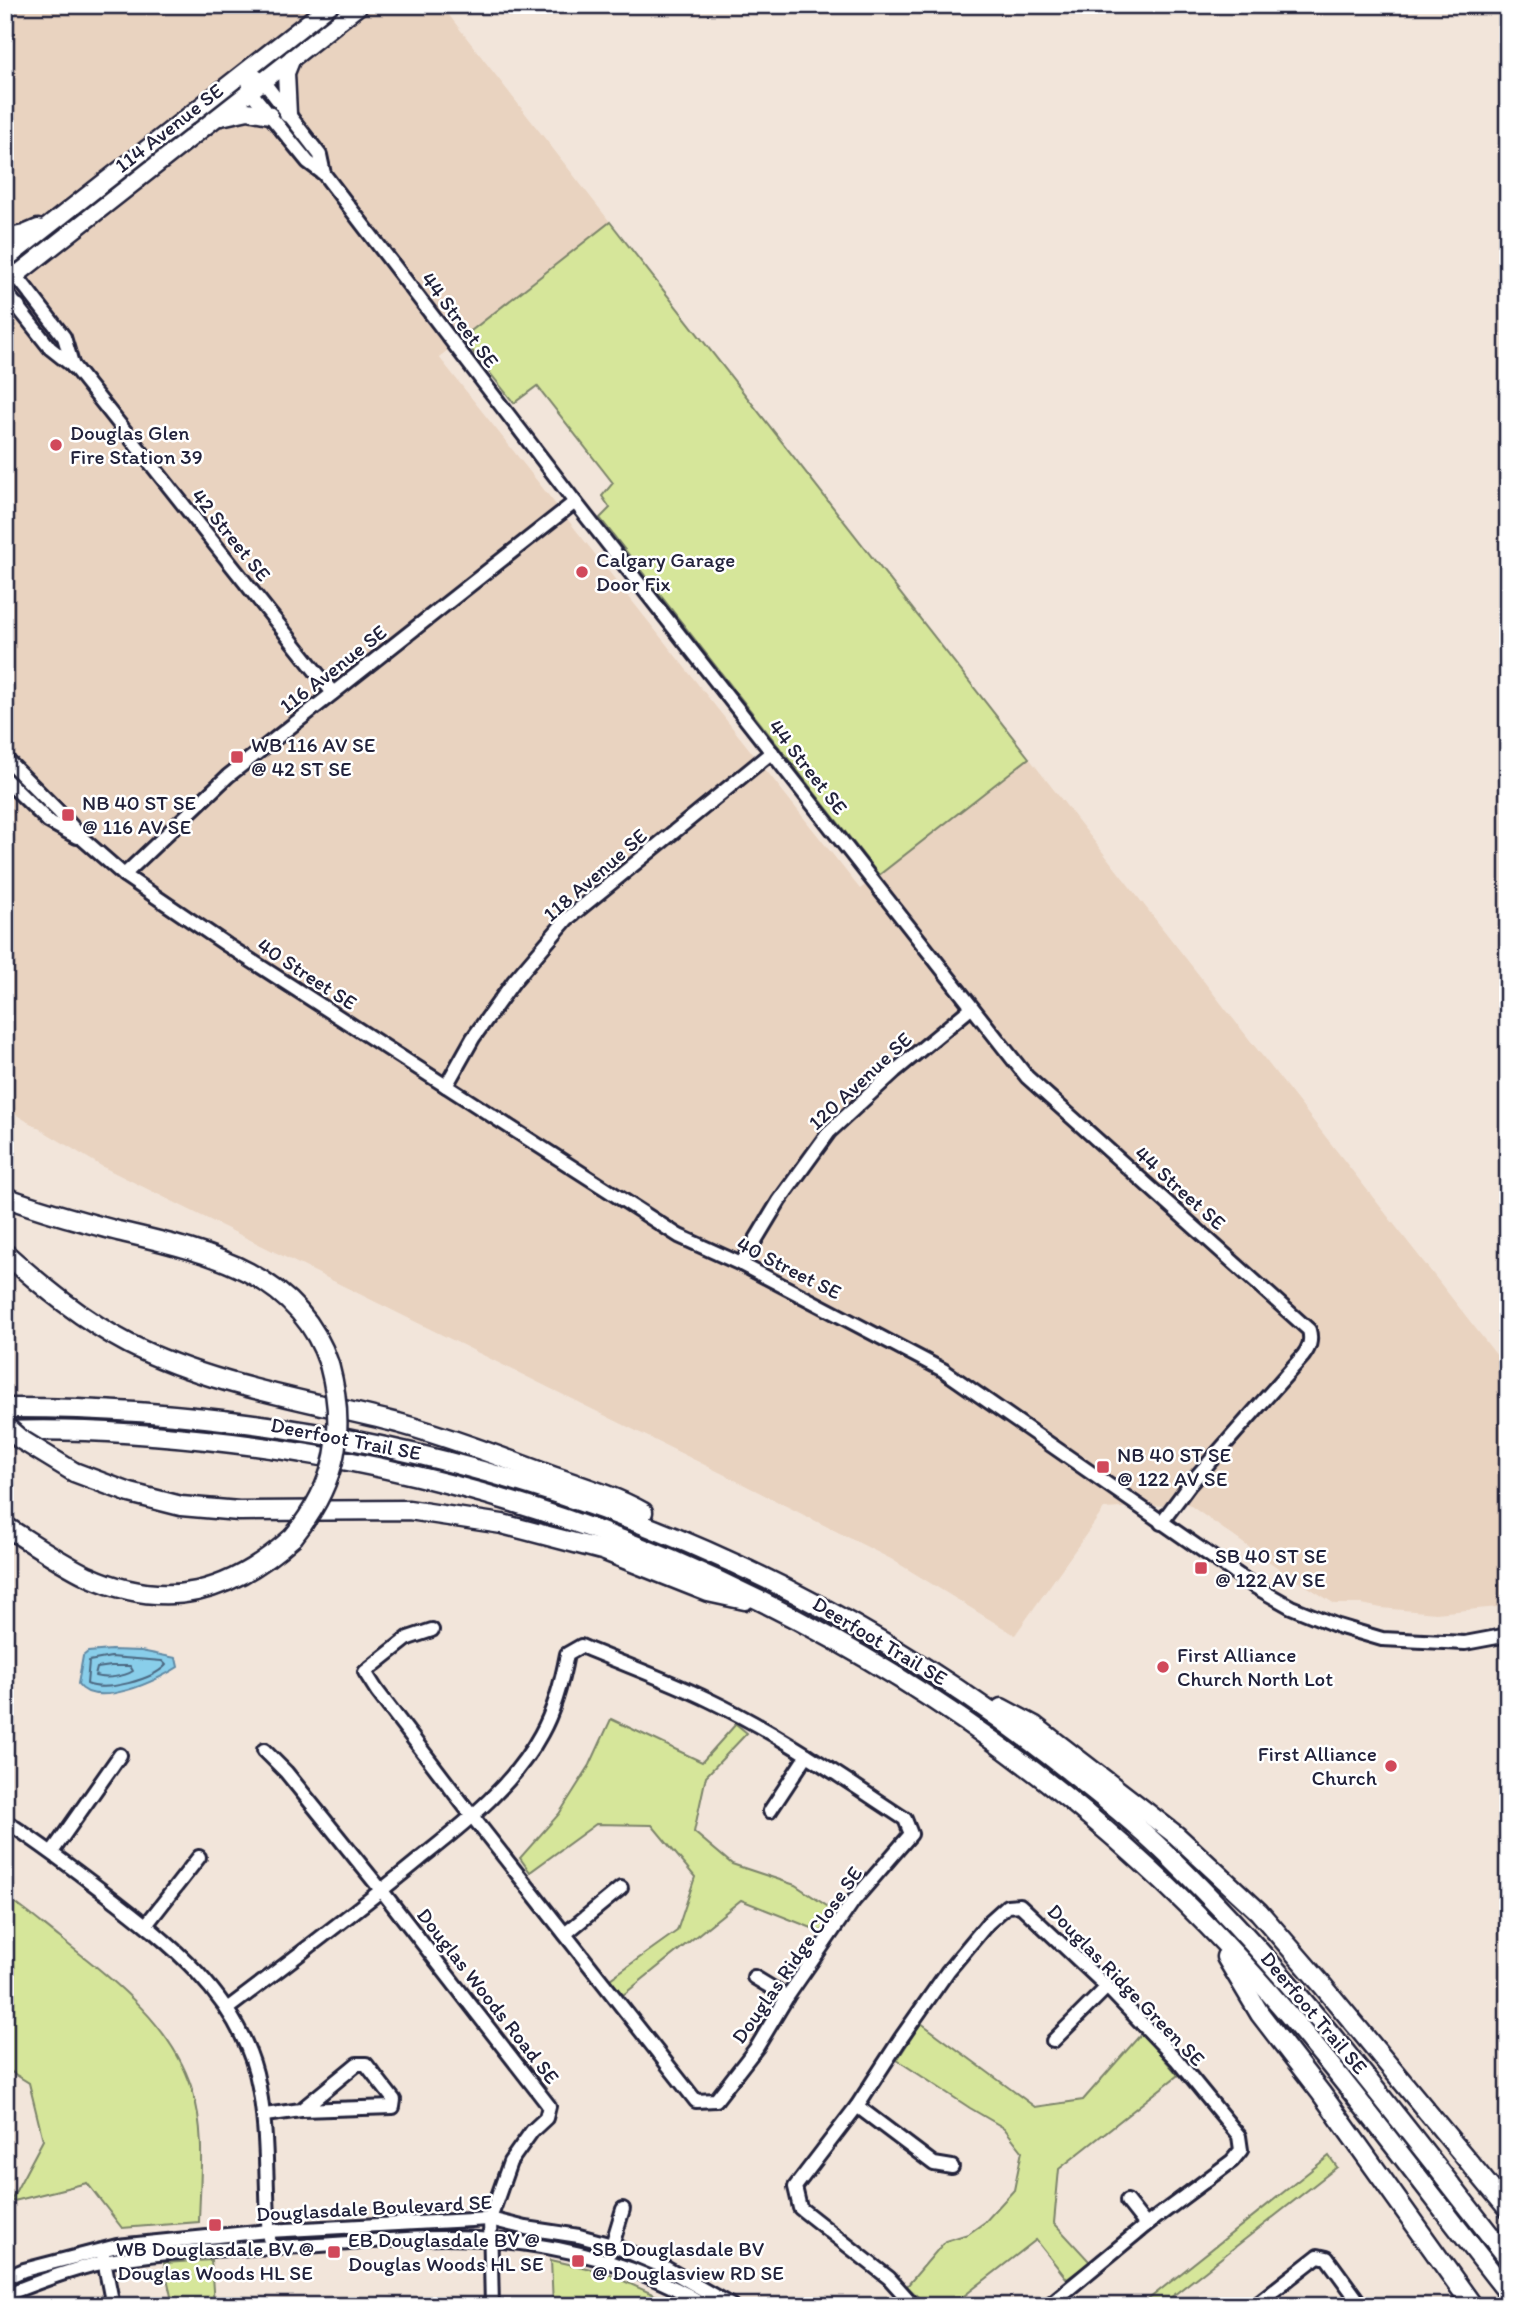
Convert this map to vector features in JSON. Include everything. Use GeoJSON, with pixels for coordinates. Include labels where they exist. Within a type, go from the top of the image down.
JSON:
{"type":"FeatureCollection","features":[{"type":"Feature","properties":{"kind":"highway"},"geometry":{"type":"LineString","coordinates":[[5,1197],[38,1210],[203,1252],[230,1262],[281,1293],[314,1333],[329,1364],[338,1404],[335,1451],[325,1486],[316,1503],[293,1537],[267,1561],[226,1584],[175,1594],[121,1588],[70,1567],[5,1526]]}},
{"type":"Feature","properties":{"kind":"highway"},"geometry":{"type":"LineString","coordinates":[[5,1253],[37,1283],[80,1315],[130,1344],[168,1361],[242,1385],[399,1424],[473,1446],[635,1507],[719,1555]]}},
{"type":"Feature","properties":{"kind":"highway","name":"Deerfoot Trail SE"},"geometry":{"type":"LineString","coordinates":[[5,1408],[92,1409],[208,1418],[358,1440],[528,1483],[626,1517],[719,1555],[826,1609],[921,1665],[1012,1727],[1107,1801],[1179,1866],[1261,1951],[1310,2008],[1508,2258]]}},
{"type":"Feature","properties":{"kind":"highway"},"geometry":{"type":"LineString","coordinates":[[5,1428],[74,1472],[130,1493],[181,1506],[239,1511],[410,1510],[502,1524],[602,1550],[708,1591],[772,1606]]}},
{"type":"Feature","properties":{"kind":"highway","name":"Deerfoot Trail SE"},"geometry":{"type":"LineString","coordinates":[[5,1428],[206,1440],[341,1458],[501,1497],[608,1533],[703,1572],[869,1658],[958,1715],[1003,1748],[1114,1837],[1206,1924],[1267,1990],[1323,2058],[1508,2293]]}},
{"type":"Feature","properties":{"kind":"highway"},"geometry":{"type":"LineString","coordinates":[[921,1665],[1035,1726],[1176,1835],[1258,1912],[1508,2209]]}},
{"type":"Feature","properties":{"kind":"highway"},"geometry":{"type":"LineString","coordinates":[[1206,1924],[1260,2014],[1345,2125],[1473,2306]]}},
{"type":"Feature","properties":{"kind":"main road","name":"114 Avenue SE"},"geometry":{"type":"LineString","coordinates":[[5,261],[330,5]]}},
{"type":"Feature","properties":{"kind":"main road","name":"114 Avenue SE"},"geometry":{"type":"LineString","coordinates":[[10,279],[359,5]]}},
{"type":"Feature","properties":{"kind":"main road"},"geometry":{"type":"LineString","coordinates":[[288,114],[286,73],[292,58]]}},
{"type":"Feature","properties":{"kind":"main road"},"geometry":{"type":"LineString","coordinates":[[215,119],[248,111],[269,115]]}},
{"type":"Feature","properties":{"kind":"main road"},"geometry":{"type":"LineString","coordinates":[[5,238],[24,234],[54,221]]}},
{"type":"Feature","properties":{"kind":"street","name":"44 Street SE"},"geometry":{"type":"LineString","coordinates":[[246,71],[257,86],[288,114],[320,155],[324,174]]}},
{"type":"Feature","properties":{"kind":"street","name":"44 Street SE"},"geometry":{"type":"LineString","coordinates":[[257,86],[269,115],[308,162],[324,174],[575,502],[1027,1077],[1309,1330],[1309,1348],[1303,1356],[1190,1484],[1161,1523]]}},
{"type":"Feature","properties":{"kind":"street","name":"42 Street SE"},"geometry":{"type":"LineString","coordinates":[[5,261],[10,279],[64,337],[74,367]]}},
{"type":"Feature","properties":{"kind":"street","name":"42 Street SE"},"geometry":{"type":"LineString","coordinates":[[5,291],[11,305],[50,348],[74,367],[333,693]]}},
{"type":"Feature","properties":{"kind":"street","name":"116 Avenue SE"},"geometry":{"type":"LineString","coordinates":[[124,875],[228,776],[575,502]]}},
{"type":"Feature","properties":{"kind":"street","name":"118 Avenue SE"},"geometry":{"type":"LineString","coordinates":[[446,1086],[473,1038],[514,981],[567,919],[772,752]]}},
{"type":"Feature","properties":{"kind":"street","name":"40 Street SE"},"geometry":{"type":"LineString","coordinates":[[5,758],[84,840],[124,875],[228,946],[679,1236],[741,1264],[943,1370],[1254,1586],[1291,1607],[1338,1626],[1382,1639],[1465,1643],[1508,1635]]}},
{"type":"Feature","properties":{"kind":"street","name":"40 Street SE"},"geometry":{"type":"LineString","coordinates":[[5,779],[48,821],[84,840]]}},
{"type":"Feature","properties":{"kind":"street","name":"120 Avenue SE"},"geometry":{"type":"LineString","coordinates":[[741,1264],[779,1201],[829,1132],[895,1071],[971,1007]]}},
{"type":"Feature","properties":{"kind":"street"},"geometry":{"type":"LineString","coordinates":[[432,1630],[408,1638],[365,1672],[472,1816]]}},
{"type":"Feature","properties":{"kind":"street","name":"Douglas Ridge Close SE"},"geometry":{"type":"LineString","coordinates":[[227,2009],[382,1891],[504,1787],[541,1735],[561,1685],[567,1654],[581,1646],[708,1699],[807,1755],[905,1819],[911,1834],[855,1899],[787,1997],[757,2047],[716,2100],[696,2101],[472,1816]]}},
{"type":"Feature","properties":{"kind":"street"},"geometry":{"type":"LineString","coordinates":[[264,1750],[382,1891]]}},
{"type":"Feature","properties":{"kind":"street"},"geometry":{"type":"LineString","coordinates":[[52,1852],[120,1755]]}},
{"type":"Feature","properties":{"kind":"street"},"geometry":{"type":"LineString","coordinates":[[770,1811],[807,1755]]}},
{"type":"Feature","properties":{"kind":"street"},"geometry":{"type":"LineString","coordinates":[[5,1821],[52,1852],[146,1925],[194,1967],[227,2009],[255,2070],[265,2115],[270,2248]]}},
{"type":"Feature","properties":{"kind":"street"},"geometry":{"type":"LineString","coordinates":[[146,1925],[199,1857]]}},
{"type":"Feature","properties":{"kind":"street"},"geometry":{"type":"LineString","coordinates":[[565,1934],[621,1888]]}},
{"type":"Feature","properties":{"kind":"street","name":"Douglas Woods Road SE"},"geometry":{"type":"LineString","coordinates":[[382,1891],[550,2106],[546,2118],[532,2131],[510,2162],[491,2219],[492,2306]]}},
{"type":"Feature","properties":{"kind":"street","name":"Douglas Ridge Green SE"},"geometry":{"type":"LineString","coordinates":[[907,2303],[889,2278],[800,2208],[795,2187],[858,2106],[933,1992],[988,1923],[1007,1906],[1020,1905],[1107,1987],[1176,2059],[1239,2136],[1241,2150],[1232,2161],[1146,2225],[1048,2306]]}},
{"type":"Feature","properties":{"kind":"street"},"geometry":{"type":"LineString","coordinates":[[754,1977],[787,1997]]}},
{"type":"Feature","properties":{"kind":"street"},"geometry":{"type":"LineString","coordinates":[[1053,2041],[1107,1987]]}},
{"type":"Feature","properties":{"kind":"street"},"geometry":{"type":"LineString","coordinates":[[265,2115],[301,2110],[393,2107],[394,2100],[366,2064],[357,2064],[301,2110]]}},
{"type":"Feature","properties":{"kind":"street"},"geometry":{"type":"LineString","coordinates":[[858,2106],[934,2164],[952,2167]]}},
{"type":"Feature","properties":{"kind":"street"},"geometry":{"type":"LineString","coordinates":[[1127,2202],[1146,2225]]}},
{"type":"Feature","properties":{"kind":"street"},"geometry":{"type":"LineString","coordinates":[[608,2260],[624,2209]]}},
{"type":"Feature","properties":{"kind":"street","name":"Douglasdale Boulevard SE"},"geometry":{"type":"LineString","coordinates":[[5,2295],[103,2257],[117,2246],[268,2231],[491,2219],[612,2245],[664,2267],[732,2306]]}},
{"type":"Feature","properties":{"kind":"street","name":"Douglasdale Boulevard SE"},"geometry":{"type":"LineString","coordinates":[[5,2278],[24,2270],[103,2257],[443,2238],[490,2239],[608,2260],[708,2306]]}},
{"type":"Feature","properties":{"kind":"street"},"geometry":{"type":"LineString","coordinates":[[1254,2306],[1318,2256],[1327,2258],[1362,2306]]}},
{"type":"Feature","properties":{"kind":"street"},"geometry":{"type":"LineString","coordinates":[[103,2257],[113,2306]]}},
{"type":"Feature","properties":{"kind":"shaded area"},"geometry":{"type":"Polygon","coordinates":[[[5,5],[441,5],[610,222],[439,357],[860,889],[1029,758],[1505,1366],[1508,1373],[1508,1603],[1498,1607],[1436,1613],[1362,1604],[1335,1604],[1281,1570],[1188,1504],[1104,1509],[1015,1635],[891,1559],[103,1167],[5,1108],[5,5]]]}},
{"type":"Feature","properties":{"kind":"green space"},"geometry":{"type":"Polygon","coordinates":[[[610,222],[1029,758],[879,875],[600,518],[610,508],[602,496],[613,483],[537,386],[514,403],[462,338],[610,222]]]}},
{"type":"Feature","properties":{"kind":"green space"},"geometry":{"type":"Polygon","coordinates":[[[611,1719],[702,1762],[736,1724],[747,1733],[706,1776],[694,1832],[732,1864],[795,1885],[836,1912],[822,1932],[741,1900],[623,1995],[610,1979],[677,1931],[695,1877],[652,1825],[596,1824],[530,1872],[520,1858],[559,1814],[590,1765],[611,1719]]]}},
{"type":"Feature","properties":{"kind":"green space"},"geometry":{"type":"Polygon","coordinates":[[[5,1896],[119,1987],[155,2023],[170,2044],[192,2089],[199,2122],[199,2222],[122,2228],[87,2183],[10,2202],[43,2140],[29,2083],[5,2068],[5,1896]]]}},
{"type":"Feature","properties":{"kind":"green space"},"geometry":{"type":"Polygon","coordinates":[[[921,2023],[1035,2107],[1083,2100],[1142,2033],[1178,2075],[1059,2169],[1054,2223],[1090,2262],[1067,2279],[1036,2240],[951,2306],[927,2306],[907,2286],[945,2241],[968,2234],[985,2222],[1014,2190],[1022,2151],[1004,2128],[897,2060],[921,2023]]]}},
{"type":"Feature","properties":{"kind":"green space"},"geometry":{"type":"Polygon","coordinates":[[[1329,2156],[1337,2167],[1160,2306],[1140,2306],[1329,2156]]]}},
{"type":"Feature","properties":{"kind":"green space"},"geometry":{"type":"Polygon","coordinates":[[[211,2260],[214,2306],[173,2306],[164,2263],[211,2260]]]}},
{"type":"Feature","properties":{"kind":"green space"},"geometry":{"type":"Polygon","coordinates":[[[551,2260],[604,2272],[679,2306],[553,2306],[551,2260]]]}},
{"type":"Feature","properties":{"kind":"water"},"geometry":{"type":"Polygon","coordinates":[[[141,1651],[176,1658],[178,1667],[127,1690],[98,1694],[87,1691],[78,1684],[83,1656],[88,1652],[141,1651]]]}},
{"type":"Feature","properties":{"kind":"place","name":"Douglas Glen Fire Station 39"},"geometry":{"type":"Point","coordinates":[56,445]}},
{"type":"Feature","properties":{"kind":"place","name":"Calgary Garage Door Fix"},"geometry":{"type":"Point","coordinates":[582,572]}},
{"type":"Feature","properties":{"kind":"place","name":"WB 116 AV SE @ 42 ST SE"},"geometry":{"type":"Point","coordinates":[237,757]}},
{"type":"Feature","properties":{"kind":"place","name":"NB 40 ST SE @ 116 AV SE"},"geometry":{"type":"Point","coordinates":[68,815]}},
{"type":"Feature","properties":{"kind":"place","name":"NB 40 ST SE @ 122 AV SE"},"geometry":{"type":"Point","coordinates":[1103,1467]}},
{"type":"Feature","properties":{"kind":"place","name":"SB 40 ST SE @ 122 AV SE"},"geometry":{"type":"Point","coordinates":[1201,1568]}},
{"type":"Feature","properties":{"kind":"place","name":"First Alliance Church North Lot"},"geometry":{"type":"Point","coordinates":[1163,1667]}},
{"type":"Feature","properties":{"kind":"place","name":"First Alliance Church"},"geometry":{"type":"Point","coordinates":[1391,1766]}},
{"type":"Feature","properties":{"kind":"place","name":"WB Douglasdale BV @ Douglas Woods HL SE"},"geometry":{"type":"Point","coordinates":[215,2225]}},
{"type":"Feature","properties":{"kind":"place","name":"EB Douglasdale BV @ Douglas Woods HL SE"},"geometry":{"type":"Point","coordinates":[334,2252]}},
{"type":"Feature","properties":{"kind":"place","name":"SB Douglasdale BV @ Douglasview RD SE"},"geometry":{"type":"Point","coordinates":[578,2261]}}]}
